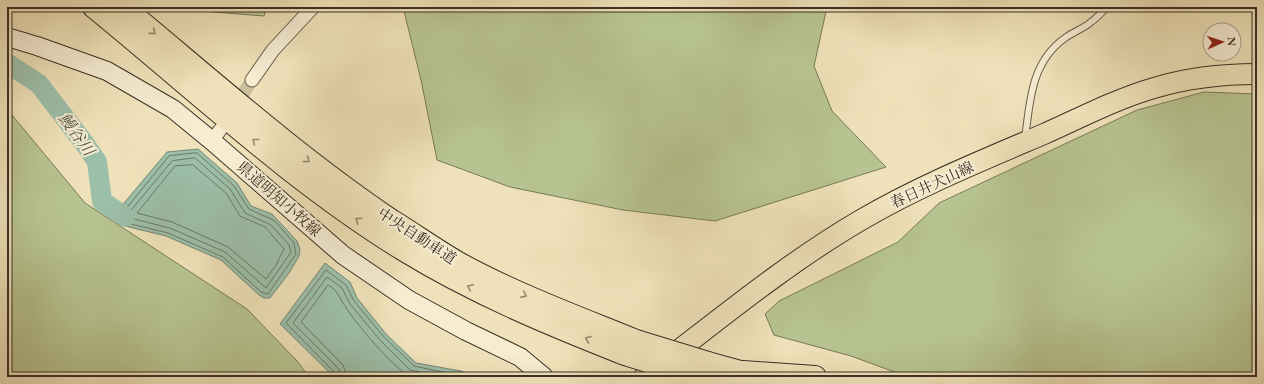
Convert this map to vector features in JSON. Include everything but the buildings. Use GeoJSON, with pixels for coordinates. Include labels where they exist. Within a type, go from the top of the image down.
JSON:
{"type":"FeatureCollection","features":[{"type":"Feature","properties":{"kind":"highway","name":"中央自動車道"},"geometry":{"type":"LineString","coordinates":[[94,7],[292,172],[344,210],[404,250],[461,283],[534,318],[704,370],[815,377]]}},
{"type":"Feature","properties":{"kind":"highway","name":"中央自動車道"},"geometry":{"type":"LineString","coordinates":[[123,7],[302,156],[355,195],[460,264],[630,347]]}},
{"type":"Feature","properties":{"kind":"main road","name":"県道明知小牧線"},"geometry":{"type":"LineString","coordinates":[[7,37],[107,71],[216,135],[343,255],[409,300],[466,331],[520,357],[544,377]]}},
{"type":"Feature","properties":{"kind":"main road","name":"春日井犬山線"},"geometry":{"type":"LineString","coordinates":[[644,377],[792,264],[862,220],[908,195],[1025,142],[1153,88],[1193,78],[1232,74],[1257,74]]}},
{"type":"Feature","properties":{"kind":"street"},"geometry":{"type":"LineString","coordinates":[[252,80],[273,50],[313,7]]}},
{"type":"Feature","properties":{"kind":"lane"},"geometry":{"type":"LineString","coordinates":[[1025,142],[1031,91],[1040,66],[1053,48],[1065,38],[1091,22],[1107,7]]}},
{"type":"Feature","properties":{"kind":"shaded area"},"geometry":{"type":"Polygon","coordinates":[[[207,7],[267,7],[264,16],[213,12],[207,7]]]}},
{"type":"Feature","properties":{"kind":"shaded area"},"geometry":{"type":"Polygon","coordinates":[[[403,7],[827,7],[814,66],[832,111],[886,167],[715,221],[623,210],[510,187],[437,160],[421,80],[403,7]]]}},
{"type":"Feature","properties":{"kind":"shaded area"},"geometry":{"type":"Polygon","coordinates":[[[1204,92],[1257,94],[1257,377],[908,377],[851,356],[774,335],[765,314],[779,301],[898,242],[939,203],[1137,110],[1204,92]]]}},
{"type":"Feature","properties":{"kind":"shaded area"},"geometry":{"type":"Polygon","coordinates":[[[7,109],[85,203],[247,309],[297,361],[309,377],[7,377],[7,109]]]}},
{"type":"Feature","properties":{"kind":"water"},"geometry":{"type":"Polygon","coordinates":[[[198,149],[237,183],[251,206],[272,214],[297,241],[300,249],[299,256],[289,273],[270,298],[264,298],[259,295],[221,260],[166,236],[125,226],[114,215],[167,152],[198,149]]]}},
{"type":"Feature","properties":{"kind":"water"},"geometry":{"type":"Polygon","coordinates":[[[325,263],[350,282],[357,298],[386,334],[416,363],[461,371],[479,377],[334,377],[280,324],[325,263]]]}},
{"type":"Feature","properties":{"kind":"waterway","name":"鰻谷川"},"geometry":{"type":"LineString","coordinates":[[7,63],[39,84],[85,144],[97,162],[102,201],[125,217]]}},
{"type":"Feature","properties":{"kind":"tunnel"},"geometry":{"type":"LineString","coordinates":[[233,109],[252,80]]}}]}
